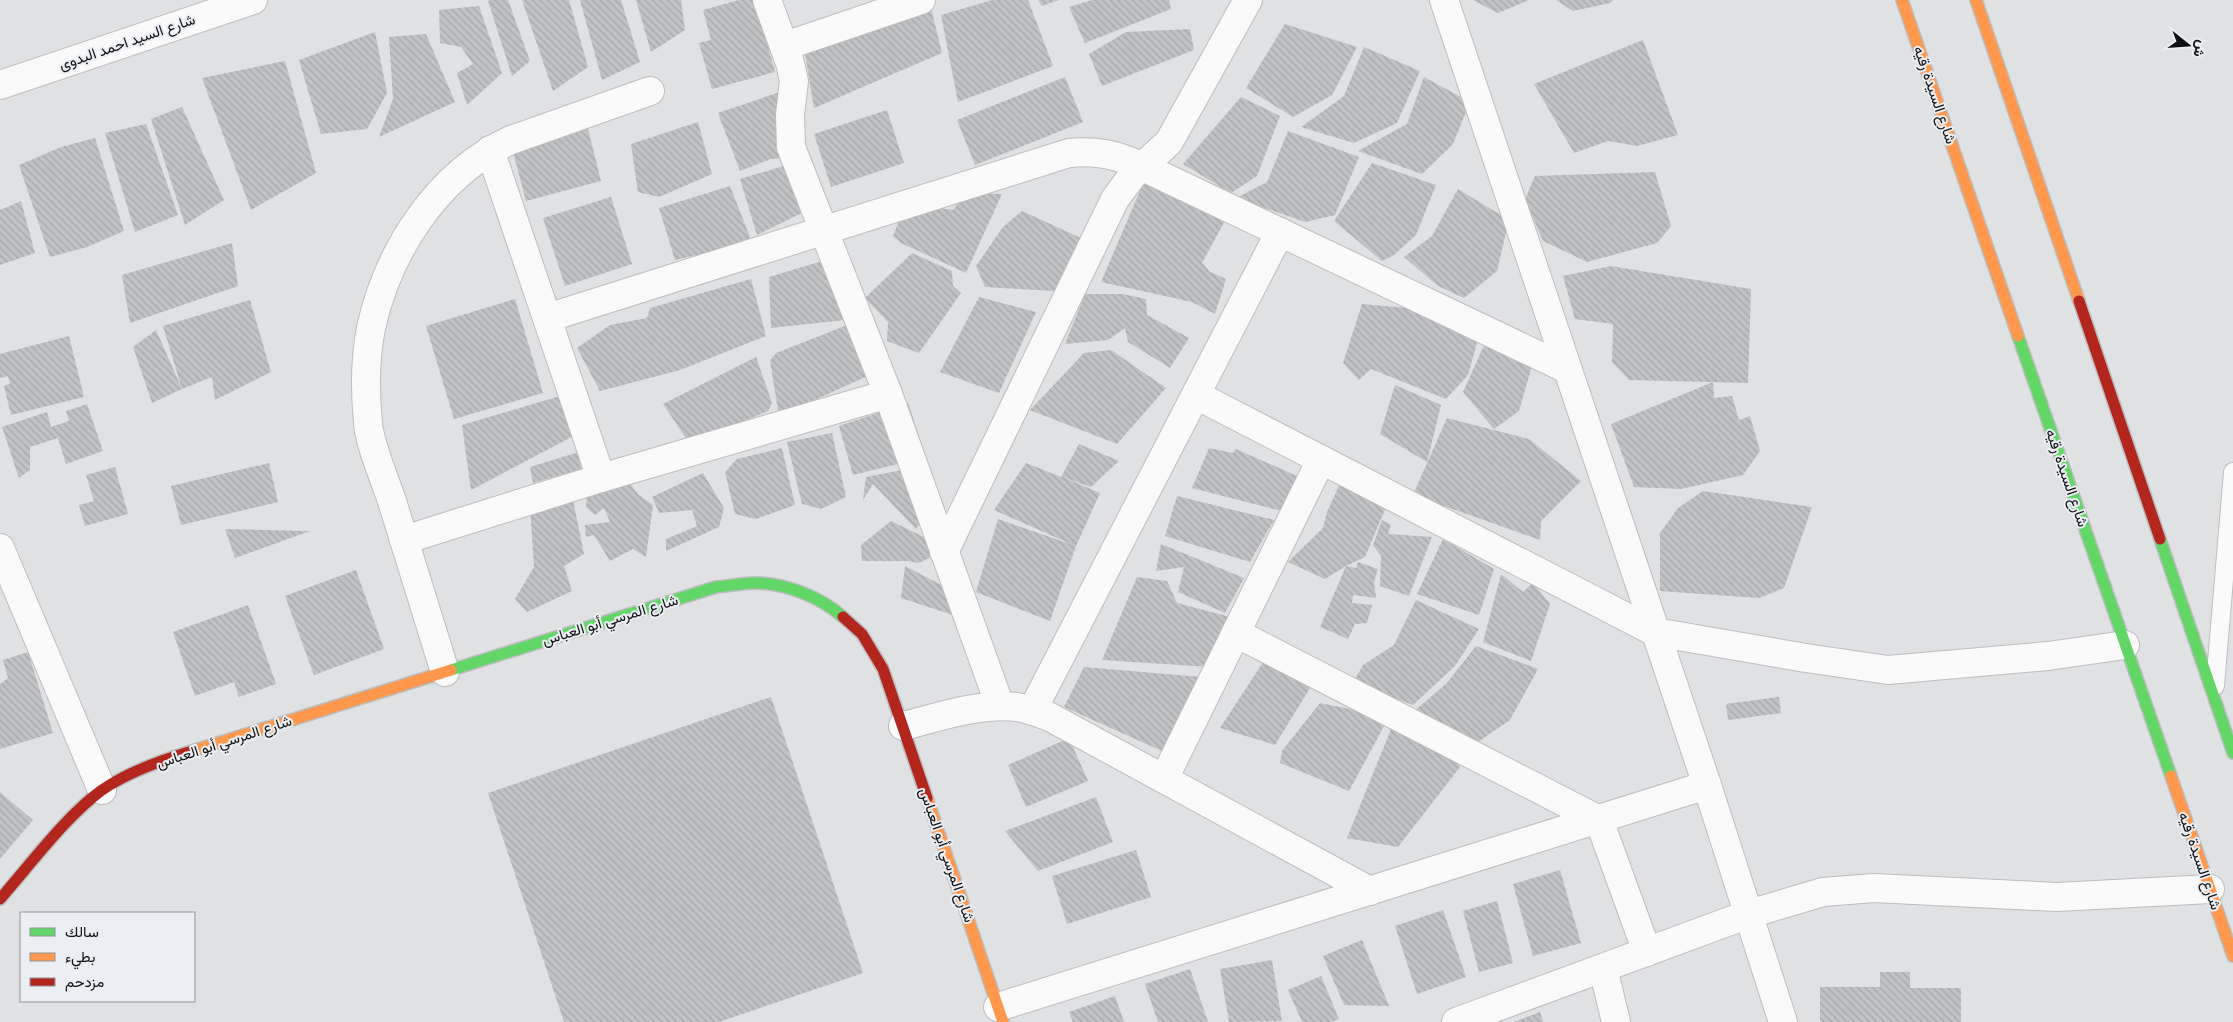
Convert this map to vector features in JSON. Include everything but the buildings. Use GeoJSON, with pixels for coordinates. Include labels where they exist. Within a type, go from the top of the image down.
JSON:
{"type":"FeatureCollection","features":[{"type":"Feature","properties":{"kind":"street","name":"شارع السيد احمد البدوى"},"geometry":{"type":"LineString","coordinates":[[0,85],[253,0]]}},
{"type":"Feature","properties":{"kind":"street"},"geometry":{"type":"LineString","coordinates":[[767,0],[785,46],[794,81],[790,115],[791,147],[888,394],[1000,706]]}},
{"type":"Feature","properties":{"kind":"street"},"geometry":{"type":"LineString","coordinates":[[785,46],[921,0]]}},
{"type":"Feature","properties":{"kind":"street"},"geometry":{"type":"LineString","coordinates":[[944,552],[1115,199],[1142,166],[1168,142],[1248,0]]}},
{"type":"Feature","properties":{"kind":"street"},"geometry":{"type":"LineString","coordinates":[[1444,0],[1707,786],[1783,1022]]}},
{"type":"Feature","properties":{"kind":"street","name":"شارع السيدة رقيه"},"geometry":{"type":"LineString","coordinates":[[1902,0],[2233,956]]}},
{"type":"Feature","properties":{"kind":"street"},"geometry":{"type":"LineString","coordinates":[[1976,0],[2233,753]]}},
{"type":"Feature","properties":{"kind":"street"},"geometry":{"type":"LineString","coordinates":[[445,672],[368,425],[366,376],[371,329],[385,283],[405,240],[433,201],[467,167],[490,150],[510,140],[650,91]]}},
{"type":"Feature","properties":{"kind":"street"},"geometry":{"type":"LineString","coordinates":[[490,150],[601,478]]}},
{"type":"Feature","properties":{"kind":"street"},"geometry":{"type":"LineString","coordinates":[[547,318],[1069,153],[1087,151],[1105,152],[1142,166],[1568,369]]}},
{"type":"Feature","properties":{"kind":"street"},"geometry":{"type":"LineString","coordinates":[[1032,711],[1280,232]]}},
{"type":"Feature","properties":{"kind":"street"},"geometry":{"type":"LineString","coordinates":[[404,540],[601,478],[888,394]]}},
{"type":"Feature","properties":{"kind":"street"},"geometry":{"type":"LineString","coordinates":[[1196,395],[1655,632],[1888,670],[2048,656],[2125,645]]}},
{"type":"Feature","properties":{"kind":"street"},"geometry":{"type":"LineString","coordinates":[[1164,779],[1321,460]]}},
{"type":"Feature","properties":{"kind":"street"},"geometry":{"type":"LineString","coordinates":[[0,548],[102,790]]}},
{"type":"Feature","properties":{"kind":"street","name":"شارع المرسي أبو العباس"},"geometry":{"type":"LineString","coordinates":[[0,899],[79,809],[102,790],[133,772],[166,759],[716,587],[756,583],[796,590],[832,607],[862,634],[883,668],[1001,1015]]}},
{"type":"Feature","properties":{"kind":"street"},"geometry":{"type":"LineString","coordinates":[[1236,633],[1598,820],[1647,952]]}},
{"type":"Feature","properties":{"kind":"street"},"geometry":{"type":"LineString","coordinates":[[903,726],[978,708],[1000,706],[1032,711],[1050,717],[1370,891]]}},
{"type":"Feature","properties":{"kind":"street"},"geometry":{"type":"LineString","coordinates":[[1001,1015],[1370,891],[1707,786]]}},
{"type":"Feature","properties":{"kind":"street"},"geometry":{"type":"LineString","coordinates":[[1456,1022],[1749,914],[1823,892],[1874,888],[2057,897],[2210,889]]}},
{"type":"Feature","properties":{"kind":"street"},"geometry":{"type":"LineString","coordinates":[[1603,968],[1616,1022]]}},
{"type":"Feature","properties":{"kind":"lane"},"geometry":{"type":"LineString","coordinates":[[2214,696],[2233,472]]}},
{"type":"Feature","properties":{"kind":"traffic: fast"},"geometry":{"type":"LineString","coordinates":[[2018,336],[2171,776]]}},
{"type":"Feature","properties":{"kind":"traffic: fast"},"geometry":{"type":"LineString","coordinates":[[2160,539],[2233,753]]}},
{"type":"Feature","properties":{"kind":"traffic: fast"},"geometry":{"type":"LineString","coordinates":[[451,670],[716,587],[745,583],[766,584],[802,592],[824,603],[843,617]]}},
{"type":"Feature","properties":{"kind":"traffic: slow"},"geometry":{"type":"LineString","coordinates":[[1902,0],[2018,336]]}},
{"type":"Feature","properties":{"kind":"traffic: slow"},"geometry":{"type":"LineString","coordinates":[[1976,0],[2079,301]]}},
{"type":"Feature","properties":{"kind":"traffic: slow"},"geometry":{"type":"LineString","coordinates":[[189,752],[451,670]]}},
{"type":"Feature","properties":{"kind":"traffic: slow"},"geometry":{"type":"LineString","coordinates":[[2171,776],[2233,956]]}},
{"type":"Feature","properties":{"kind":"traffic: slow"},"geometry":{"type":"LineString","coordinates":[[927,798],[1003,1022]]}},
{"type":"Feature","properties":{"kind":"traffic: jam"},"geometry":{"type":"LineString","coordinates":[[2079,301],[2160,539]]}},
{"type":"Feature","properties":{"kind":"traffic: jam"},"geometry":{"type":"LineString","coordinates":[[843,617],[862,634],[883,669],[927,798]]}},
{"type":"Feature","properties":{"kind":"traffic: jam"},"geometry":{"type":"LineString","coordinates":[[0,899],[75,813],[102,790],[144,768],[189,752]]}}]}
